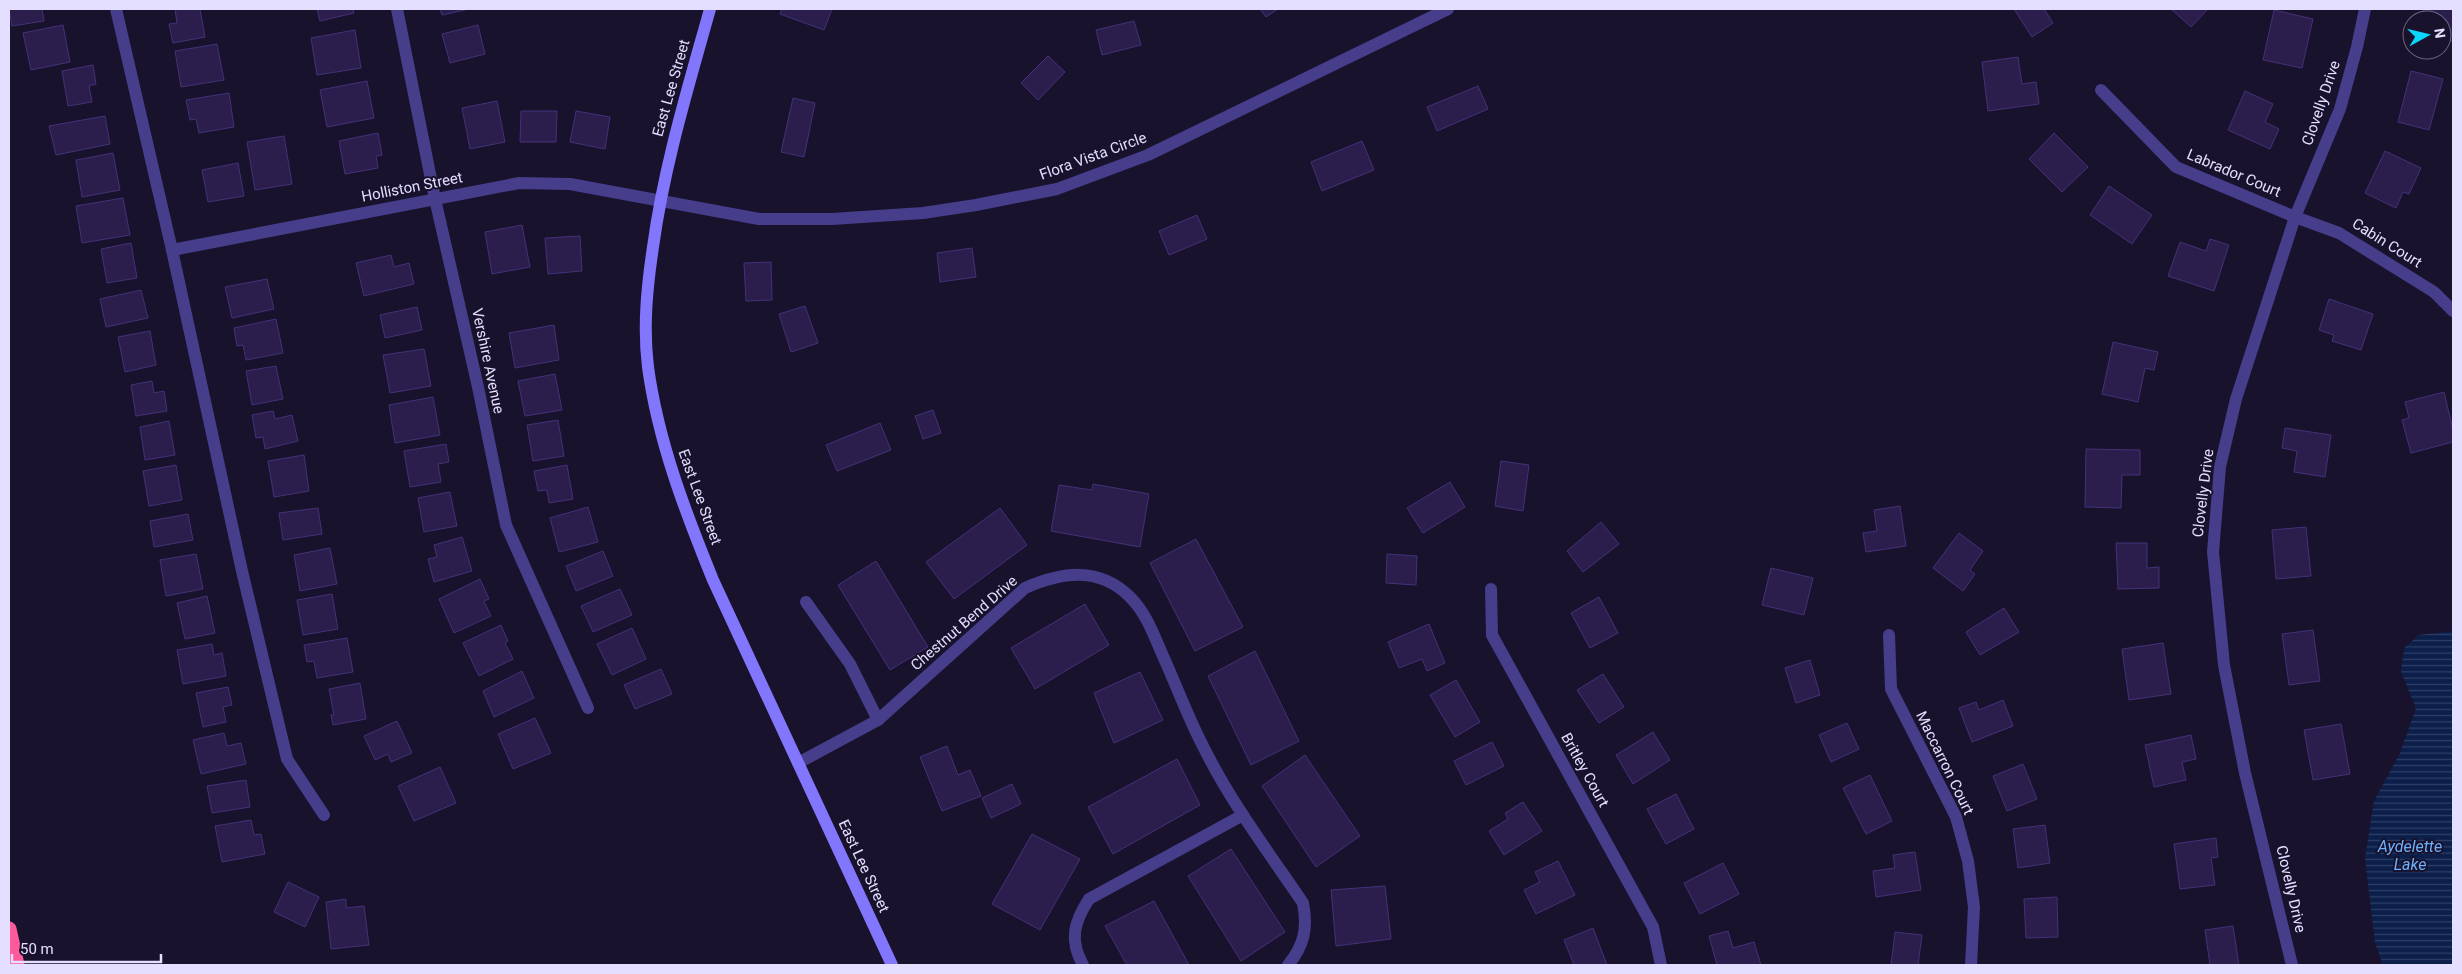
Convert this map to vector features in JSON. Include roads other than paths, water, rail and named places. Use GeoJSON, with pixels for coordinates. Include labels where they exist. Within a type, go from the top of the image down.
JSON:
{"type":"FeatureCollection","features":[{"type":"Feature","properties":{"kind":"highway"},"geometry":{"type":"LineString","coordinates":[[9,929],[17,965]]}},
{"type":"Feature","properties":{"kind":"street"},"geometry":{"type":"LineString","coordinates":[[116,9],[172,250],[242,571],[287,759],[324,815]]}},
{"type":"Feature","properties":{"kind":"street","name":"Vershire Avenue"},"geometry":{"type":"LineString","coordinates":[[397,9],[435,200],[478,387],[506,525],[588,708]]}},
{"type":"Feature","properties":{"kind":"street","name":"East Lee Street"},"geometry":{"type":"LineString","coordinates":[[710,9],[670,153],[660,200],[645,302],[648,367],[662,438],[688,516],[713,580],[892,965]]}},
{"type":"Feature","properties":{"kind":"street","name":"Flora Vista Circle"},"geometry":{"type":"LineString","coordinates":[[660,200],[759,219],[832,219],[923,213],[1057,189],[1148,155],[1448,9]]}},
{"type":"Feature","properties":{"kind":"street","name":"Clovelly Drive"},"geometry":{"type":"LineString","coordinates":[[2292,965],[2245,773],[2224,665],[2213,552],[2220,467],[2236,399],[2295,217],[2340,109],[2357,47],[2364,9]]}},
{"type":"Feature","properties":{"kind":"street","name":"Labrador Court"},"geometry":{"type":"LineString","coordinates":[[2100,90],[2176,167],[2295,217]]}},
{"type":"Feature","properties":{"kind":"street","name":"Holliston Street"},"geometry":{"type":"LineString","coordinates":[[172,250],[519,183],[570,184],[660,200]]}},
{"type":"Feature","properties":{"kind":"street","name":"Cabin Court"},"geometry":{"type":"LineString","coordinates":[[2295,217],[2339,232],[2434,292],[2453,311]]}},
{"type":"Feature","properties":{"kind":"street","name":"Chestnut Bend Drive"},"geometry":{"type":"LineString","coordinates":[[798,763],[878,720],[1025,588],[1050,577],[1078,573],[1107,581],[1130,597],[1147,618],[1205,751],[1244,815],[1303,903],[1306,918],[1304,936],[1299,952],[1288,965]]}},
{"type":"Feature","properties":{"kind":"street","name":"Britley Court"},"geometry":{"type":"LineString","coordinates":[[1491,589],[1492,635],[1653,927],[1661,965]]}},
{"type":"Feature","properties":{"kind":"street"},"geometry":{"type":"LineString","coordinates":[[806,602],[850,664],[878,720]]}},
{"type":"Feature","properties":{"kind":"street","name":"Maccarron Court"},"geometry":{"type":"LineString","coordinates":[[1889,635],[1891,689],[1956,817],[1968,861],[1974,907],[1971,965]]}},
{"type":"Feature","properties":{"kind":"street"},"geometry":{"type":"LineString","coordinates":[[1083,965],[1077,955],[1074,936],[1077,917],[1089,899],[1244,815]]}},
{"type":"Feature","properties":{"kind":"water","name":"Aydelette Lake"},"geometry":{"type":"Polygon","coordinates":[[[2453,631],[2453,965],[2383,965],[2375,943],[2365,858],[2374,801],[2400,753],[2416,708],[2401,672],[2404,648],[2419,635],[2453,631]]]}}]}
